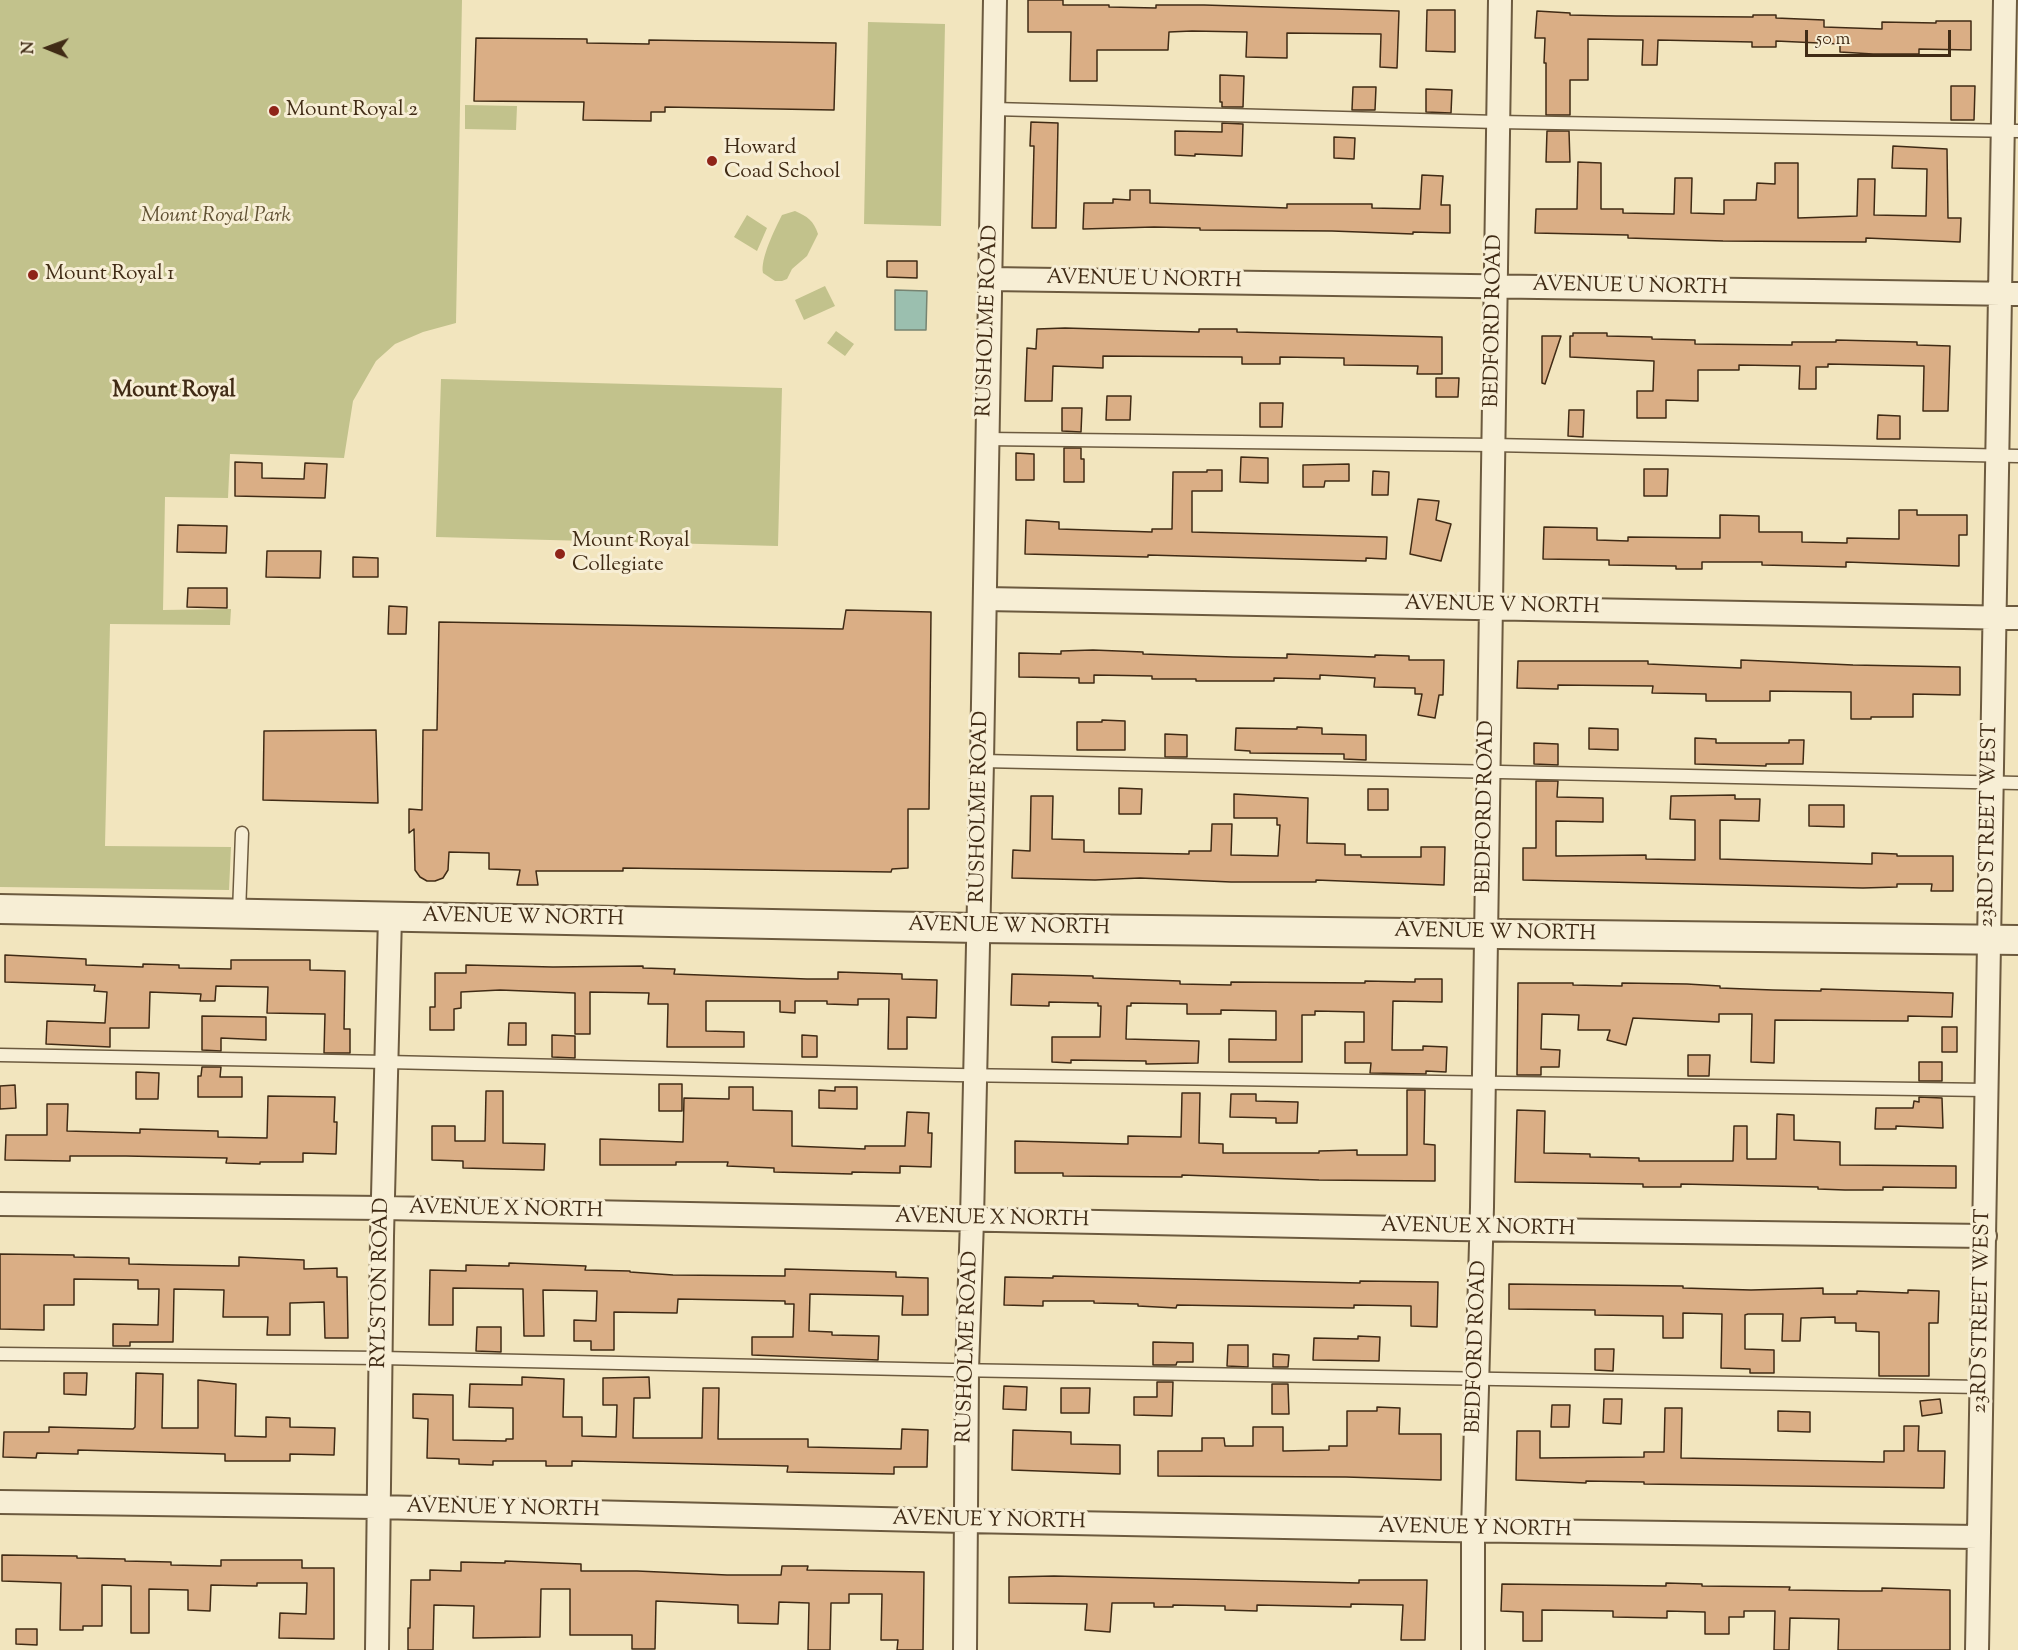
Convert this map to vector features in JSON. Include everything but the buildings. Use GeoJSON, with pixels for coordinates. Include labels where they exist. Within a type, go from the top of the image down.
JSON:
{"type":"FeatureCollection","features":[{"type":"Feature","properties":{"kind":"street","name":"RUSHOLME ROAD"},"geometry":{"type":"LineString","coordinates":[[965,1650],[967,1370],[982,761],[995,0]]}},
{"type":"Feature","properties":{"kind":"street","name":"BEDFORD ROAD"},"geometry":{"type":"LineString","coordinates":[[1473,1650],[1473,1531],[1482,1229],[1500,0]]}},
{"type":"Feature","properties":{"kind":"street","name":"23RD STREET WEST"},"geometry":{"type":"LineString","coordinates":[[1977,1650],[1994,618],[2008,456],[2010,130],[2005,0]]}},
{"type":"Feature","properties":{"kind":"street","name":"AVENUE U NORTH"},"geometry":{"type":"LineString","coordinates":[[990,279],[2009,294]]}},
{"type":"Feature","properties":{"kind":"street","name":"AVENUE V NORTH"},"geometry":{"type":"LineString","coordinates":[[985,598],[2018,618]]}},
{"type":"Feature","properties":{"kind":"street","name":"AVENUE W NORTH"},"geometry":{"type":"LineString","coordinates":[[0,909],[978,928],[2018,940]]}},
{"type":"Feature","properties":{"kind":"street","name":"RYLSTON ROAD"},"geometry":{"type":"LineString","coordinates":[[377,1650],[377,1507],[390,916]]}},
{"type":"Feature","properties":{"kind":"street","name":"AVENUE X NORTH"},"geometry":{"type":"LineString","coordinates":[[0,1204],[383,1208],[1985,1236]]}},
{"type":"Feature","properties":{"kind":"street","name":"AVENUE Y NORTH"},"geometry":{"type":"LineString","coordinates":[[0,1502],[377,1507],[1473,1531],[1978,1538]]}},
{"type":"Feature","properties":{"kind":"lane"},"geometry":{"type":"LineString","coordinates":[[993,110],[1498,122],[2010,130]]}},
{"type":"Feature","properties":{"kind":"lane"},"geometry":{"type":"LineString","coordinates":[[986,439],[1493,445],[2008,456]]}},
{"type":"Feature","properties":{"kind":"lane"},"geometry":{"type":"LineString","coordinates":[[982,761],[2018,783]]}},
{"type":"Feature","properties":{"kind":"lane"},"geometry":{"type":"LineString","coordinates":[[239,913],[242,832]]}},
{"type":"Feature","properties":{"kind":"lane"},"geometry":{"type":"LineString","coordinates":[[0,1055],[975,1075],[1986,1090]]}},
{"type":"Feature","properties":{"kind":"lane"},"geometry":{"type":"LineString","coordinates":[[0,1354],[381,1358],[1982,1387]]}},
{"type":"Feature","properties":{"kind":"green space","name":"Mount Royal Park"},"geometry":{"type":"Polygon","coordinates":[[[0,0],[462,0],[456,323],[423,332],[395,344],[376,361],[353,401],[344,458],[230,454],[228,498],[165,497],[163,610],[231,609],[230,625],[110,624],[105,846],[231,847],[229,890],[0,887],[0,0]]]}},
{"type":"Feature","properties":{"kind":"green space"},"geometry":{"type":"Polygon","coordinates":[[[868,22],[945,24],[941,226],[864,224],[868,22]]]}},
{"type":"Feature","properties":{"kind":"green space"},"geometry":{"type":"Polygon","coordinates":[[[465,105],[517,106],[516,130],[465,129],[465,105]]]}},
{"type":"Feature","properties":{"kind":"green space"},"geometry":{"type":"Polygon","coordinates":[[[795,211],[810,219],[818,234],[807,256],[792,269],[787,279],[775,281],[763,273],[766,252],[782,215],[795,211]]]}},
{"type":"Feature","properties":{"kind":"green space"},"geometry":{"type":"Polygon","coordinates":[[[747,215],[767,228],[757,251],[734,237],[747,215]]]}},
{"type":"Feature","properties":{"kind":"green space"},"geometry":{"type":"Polygon","coordinates":[[[825,286],[835,306],[804,320],[795,300],[825,286]]]}},
{"type":"Feature","properties":{"kind":"green space"},"geometry":{"type":"Polygon","coordinates":[[[836,331],[854,344],[845,356],[827,343],[836,331]]]}},
{"type":"Feature","properties":{"kind":"green space"},"geometry":{"type":"Polygon","coordinates":[[[441,379],[782,388],[778,546],[436,537],[441,379]]]}},
{"type":"Feature","properties":{"kind":"shaded area"},"geometry":{"type":"Polygon","coordinates":[[[895,290],[927,291],[926,330],[895,330],[895,290]]]}},
{"type":"Feature","properties":{"kind":"place","name":"Mount Royal 2"},"geometry":{"type":"Point","coordinates":[274,111]}},
{"type":"Feature","properties":{"kind":"place","name":"Howard Coad School"},"geometry":{"type":"Point","coordinates":[712,161]}},
{"type":"Feature","properties":{"kind":"place","name":"Mount Royal 1"},"geometry":{"type":"Point","coordinates":[33,275]}},
{"type":"Feature","properties":{"kind":"place","name":"Mount Royal Collegiate"},"geometry":{"type":"Point","coordinates":[560,554]}},
{"type":"Feature","properties":{"kind":"district","name":"Mount Royal"},"geometry":{"type":"Point","coordinates":[174,392]}}]}
